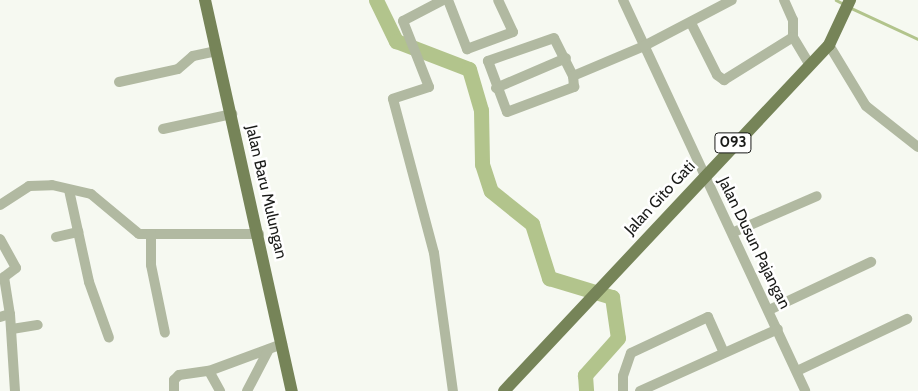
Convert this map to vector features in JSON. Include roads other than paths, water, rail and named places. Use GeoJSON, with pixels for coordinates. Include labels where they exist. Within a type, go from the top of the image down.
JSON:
{"type":"FeatureCollection","features":[{"type":"Feature","properties":{"kind":"main road","name":"Jalan Baru Mulungan"},"geometry":{"type":"LineString","coordinates":[[205,0],[259,234],[292,391]]}},
{"type":"Feature","properties":{"kind":"main road","name":"Jalan Gito Gati"},"geometry":{"type":"LineString","coordinates":[[504,391],[704,174],[829,45],[842,21],[850,0]]}},
{"type":"Feature","properties":{"kind":"street"},"geometry":{"type":"LineString","coordinates":[[443,0],[406,17],[403,25],[429,87],[393,99],[434,253],[454,391]]}},
{"type":"Feature","properties":{"kind":"street"},"geometry":{"type":"LineString","coordinates":[[448,0],[468,49],[513,32],[498,0]]}},
{"type":"Feature","properties":{"kind":"street","name":"Jalan Dusun Pajangan"},"geometry":{"type":"LineString","coordinates":[[623,0],[704,174],[734,232],[805,391]]}},
{"type":"Feature","properties":{"kind":"street"},"geometry":{"type":"LineString","coordinates":[[573,76],[644,46],[692,23],[732,0]]}},
{"type":"Feature","properties":{"kind":"street"},"geometry":{"type":"LineString","coordinates":[[784,0],[793,20],[792,37],[809,64]]}},
{"type":"Feature","properties":{"kind":"street"},"geometry":{"type":"LineString","coordinates":[[692,23],[717,75],[724,80],[792,37]]}},
{"type":"Feature","properties":{"kind":"street"},"geometry":{"type":"LineString","coordinates":[[552,38],[566,58],[573,76],[574,87],[508,112],[496,88],[488,61],[552,38]]}},
{"type":"Feature","properties":{"kind":"street"},"geometry":{"type":"LineString","coordinates":[[829,45],[866,106],[918,147]]}},
{"type":"Feature","properties":{"kind":"street"},"geometry":{"type":"LineString","coordinates":[[119,82],[180,68],[193,56],[216,51]]}},
{"type":"Feature","properties":{"kind":"street"},"geometry":{"type":"LineString","coordinates":[[496,88],[566,58]]}},
{"type":"Feature","properties":{"kind":"street"},"geometry":{"type":"LineString","coordinates":[[163,129],[232,114]]}},
{"type":"Feature","properties":{"kind":"street"},"geometry":{"type":"LineString","coordinates":[[0,206],[29,186],[69,190],[91,194],[139,234],[259,234]]}},
{"type":"Feature","properties":{"kind":"street"},"geometry":{"type":"LineString","coordinates":[[69,190],[78,232],[109,338]]}},
{"type":"Feature","properties":{"kind":"street"},"geometry":{"type":"LineString","coordinates":[[734,232],[817,196]]}},
{"type":"Feature","properties":{"kind":"street"},"geometry":{"type":"LineString","coordinates":[[56,237],[78,232]]}},
{"type":"Feature","properties":{"kind":"street"},"geometry":{"type":"LineString","coordinates":[[151,234],[151,265],[165,333]]}},
{"type":"Feature","properties":{"kind":"street"},"geometry":{"type":"LineString","coordinates":[[0,239],[16,268],[4,277],[5,316],[12,329],[15,391]]}},
{"type":"Feature","properties":{"kind":"street"},"geometry":{"type":"LineString","coordinates":[[770,310],[871,262]]}},
{"type":"Feature","properties":{"kind":"street"},"geometry":{"type":"LineString","coordinates":[[623,391],[622,376],[631,353],[708,317],[724,353]]}},
{"type":"Feature","properties":{"kind":"street"},"geometry":{"type":"LineString","coordinates":[[797,371],[907,319]]}},
{"type":"Feature","properties":{"kind":"street"},"geometry":{"type":"LineString","coordinates":[[12,329],[38,325]]}},
{"type":"Feature","properties":{"kind":"street"},"geometry":{"type":"LineString","coordinates":[[640,391],[778,329]]}},
{"type":"Feature","properties":{"kind":"street"},"geometry":{"type":"LineString","coordinates":[[174,391],[174,380],[179,375],[209,371],[282,344]]}},
{"type":"Feature","properties":{"kind":"street"},"geometry":{"type":"LineString","coordinates":[[247,391],[269,349]]}},
{"type":"Feature","properties":{"kind":"street"},"geometry":{"type":"LineString","coordinates":[[209,371],[220,391]]}},
{"type":"Feature","properties":{"kind":"waterway"},"geometry":{"type":"LineString","coordinates":[[376,0],[396,41],[469,69],[481,110],[482,164],[491,191],[532,224],[549,278],[612,297],[618,338],[585,375],[586,391]]}},
{"type":"Feature","properties":{"kind":"waterway"},"geometry":{"type":"LineString","coordinates":[[836,0],[844,4]]}},
{"type":"Feature","properties":{"kind":"waterway"},"geometry":{"type":"LineString","coordinates":[[851,8],[918,39]]}}]}
